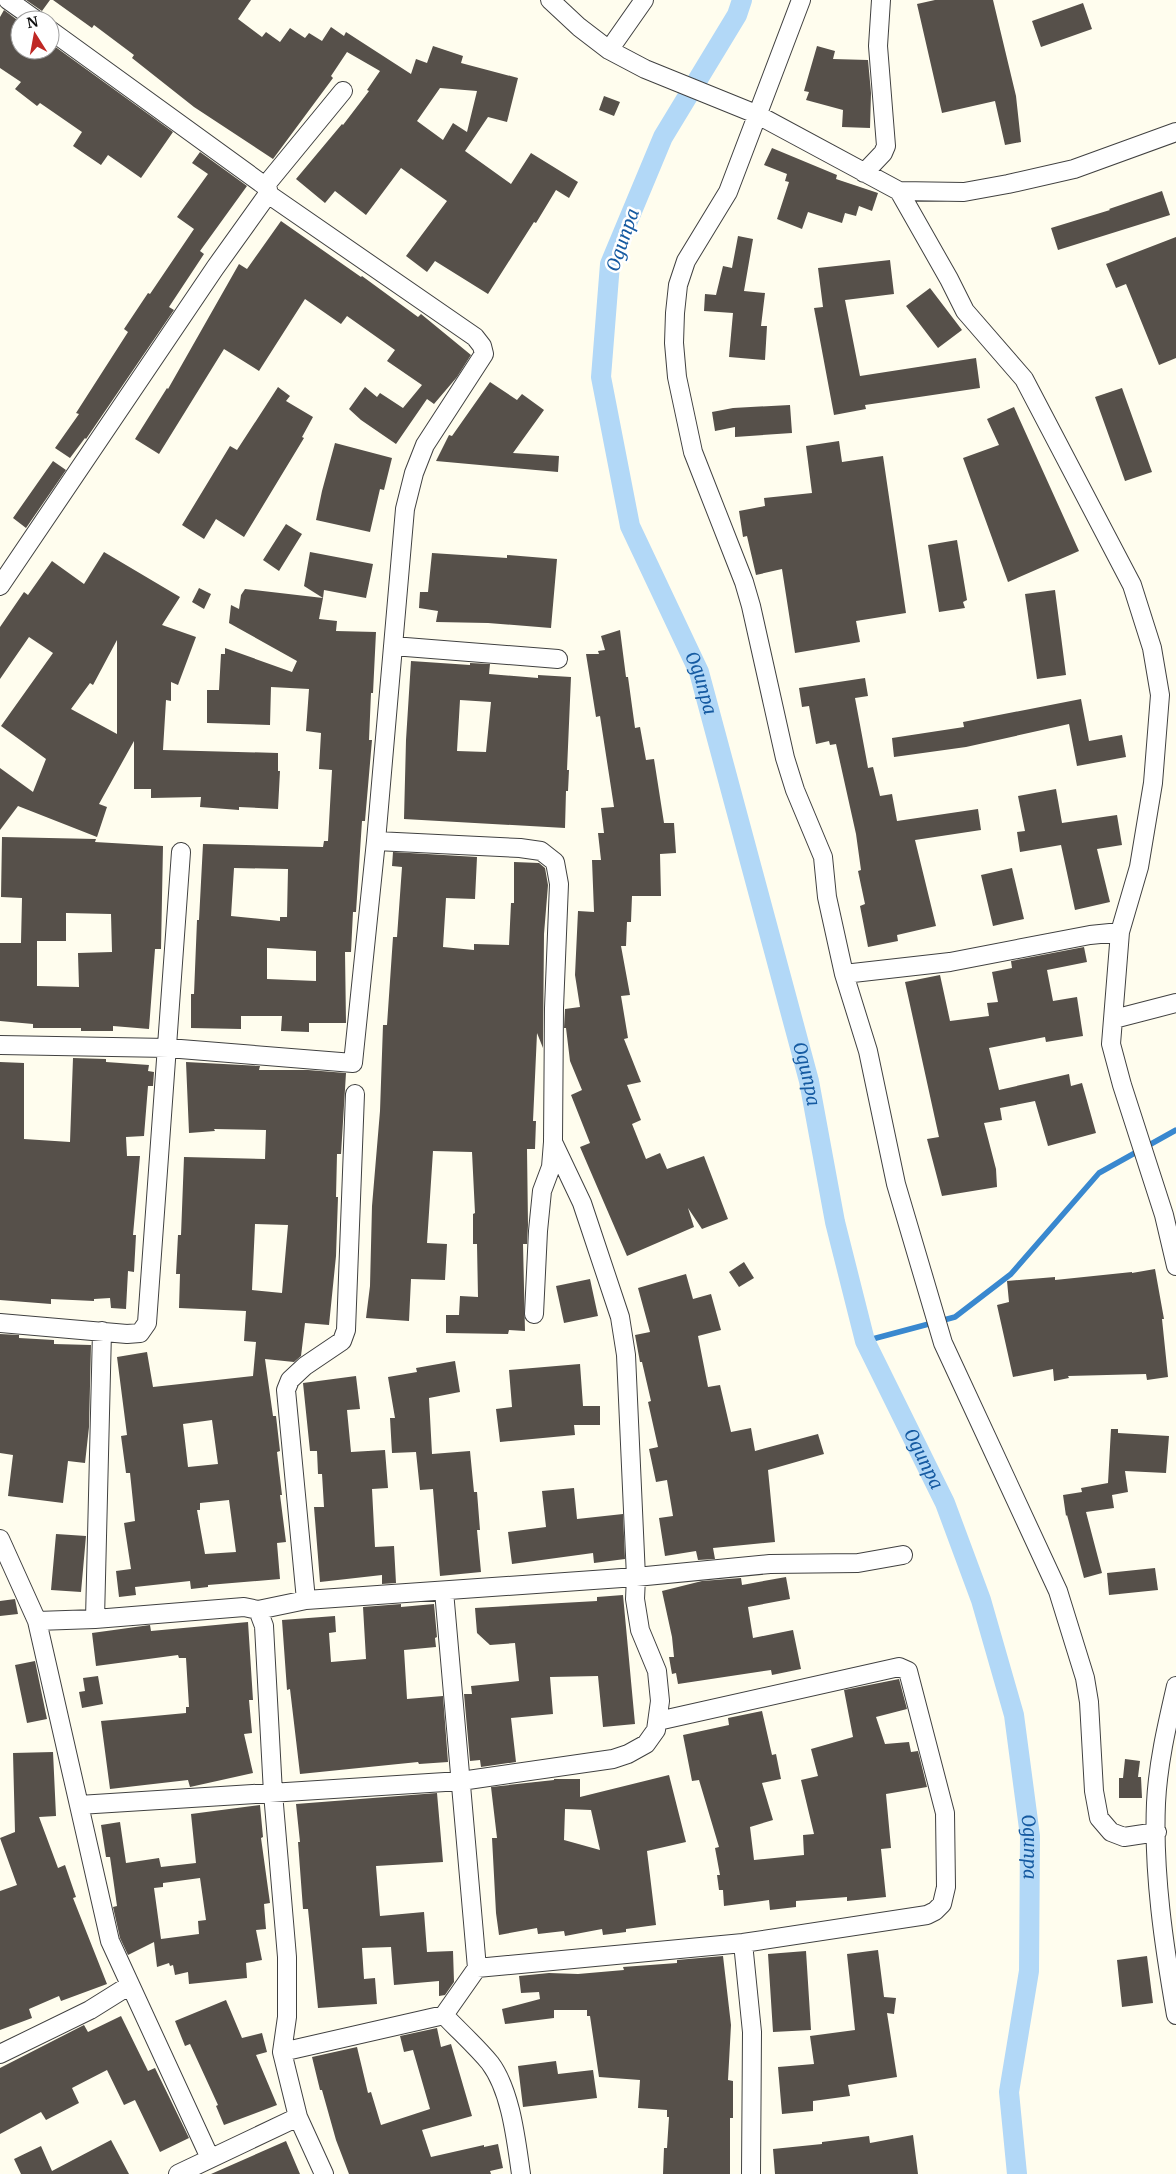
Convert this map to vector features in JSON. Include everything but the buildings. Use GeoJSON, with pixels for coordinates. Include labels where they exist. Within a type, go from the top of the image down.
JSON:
{"type":"FeatureCollection","features":[{"type":"Feature","properties":{"kind":"street"},"geometry":{"type":"LineString","coordinates":[[8,0],[22,10]]}},
{"type":"Feature","properties":{"kind":"street"},"geometry":{"type":"LineString","coordinates":[[550,0],[579,27],[609,50],[645,69],[751,112],[900,191],[964,192],[1008,184],[1074,169],[1176,132]]}},
{"type":"Feature","properties":{"kind":"street"},"geometry":{"type":"LineString","coordinates":[[609,50],[644,0]]}},
{"type":"Feature","properties":{"kind":"street"},"geometry":{"type":"LineString","coordinates":[[800,0],[751,112],[728,192],[686,261],[678,285],[674,343],[677,377],[693,452],[744,582],[751,606],[785,758],[795,790],[823,857],[827,897],[844,974],[868,1051],[896,1184],[943,1344],[1058,1591],[1085,1678],[1089,1702],[1094,1791],[1098,1818],[1111,1832],[1124,1837],[1157,1832]]}},
{"type":"Feature","properties":{"kind":"street"},"geometry":{"type":"LineString","coordinates":[[864,173],[883,153],[886,146],[878,46],[881,0]]}},
{"type":"Feature","properties":{"kind":"street"},"geometry":{"type":"LineString","coordinates":[[0,1045],[168,1048],[353,1063],[376,841],[405,508],[414,473],[425,445],[484,354],[482,346],[475,337],[267,190],[60,37]]}},
{"type":"Feature","properties":{"kind":"street"},"geometry":{"type":"LineString","coordinates":[[0,586],[267,190],[342,91]]}},
{"type":"Feature","properties":{"kind":"street"},"geometry":{"type":"LineString","coordinates":[[900,191],[950,279],[965,311],[1024,379],[1132,584],[1152,648],[1160,695],[1153,782],[1138,868],[1120,932],[1111,1044],[1122,1085],[1164,1215],[1176,1266]]}},
{"type":"Feature","properties":{"kind":"street"},"geometry":{"type":"LineString","coordinates":[[393,646],[558,659]]}},
{"type":"Feature","properties":{"kind":"street"},"geometry":{"type":"LineString","coordinates":[[376,841],[520,848],[541,851],[555,862],[559,884],[554,1008],[553,1142],[551,1167],[542,1192],[534,1314]]}},
{"type":"Feature","properties":{"kind":"street"},"geometry":{"type":"LineString","coordinates":[[0,1323],[140,1333],[147,1323],[181,852]]}},
{"type":"Feature","properties":{"kind":"street"},"geometry":{"type":"LineString","coordinates":[[844,974],[950,962],[1090,935],[1120,932]]}},
{"type":"Feature","properties":{"kind":"street"},"geometry":{"type":"LineString","coordinates":[[1114,1019],[1176,1003]]}},
{"type":"Feature","properties":{"kind":"street"},"geometry":{"type":"LineString","coordinates":[[306,1600],[286,1390],[290,1380],[305,1366],[342,1341],[346,1330],[355,1094]]}},
{"type":"Feature","properties":{"kind":"street"},"geometry":{"type":"LineString","coordinates":[[79,1806],[461,1781],[613,1758],[646,1744],[656,1730],[660,1701],[657,1671],[640,1630],[635,1599],[636,1577],[626,1355],[620,1317],[582,1203],[553,1142]]}},
{"type":"Feature","properties":{"kind":"street"},"geometry":{"type":"LineString","coordinates":[[95,1619],[102,1331]]}},
{"type":"Feature","properties":{"kind":"street"},"geometry":{"type":"LineString","coordinates":[[0,1539],[36,1621],[110,1941],[210,2158]]}},
{"type":"Feature","properties":{"kind":"street"},"geometry":{"type":"LineString","coordinates":[[36,1621],[95,1619],[244,1607],[258,1610],[306,1600],[636,1577],[770,1564],[858,1563],[903,1555]]}},
{"type":"Feature","properties":{"kind":"street"},"geometry":{"type":"LineString","coordinates":[[282,2052],[444,2015],[477,1968],[444,1591]]}},
{"type":"Feature","properties":{"kind":"street"},"geometry":{"type":"LineString","coordinates":[[258,1610],[264,1626],[273,1793],[287,1957],[287,2017],[282,2052],[298,2117],[324,2174]]}},
{"type":"Feature","properties":{"kind":"street"},"geometry":{"type":"LineString","coordinates":[[477,1968],[743,1943],[927,1915],[935,1911],[942,1904],[946,1887],[945,1813],[908,1670],[899,1668],[658,1721]]}},
{"type":"Feature","properties":{"kind":"street"},"geometry":{"type":"LineString","coordinates":[[1176,1686],[1162,1747],[1156,1803],[1165,1949],[1176,2016]]}},
{"type":"Feature","properties":{"kind":"street"},"geometry":{"type":"LineString","coordinates":[[743,1943],[752,2032],[751,2174]]}},
{"type":"Feature","properties":{"kind":"street"},"geometry":{"type":"LineString","coordinates":[[0,2054],[90,2010],[130,1985]]}},
{"type":"Feature","properties":{"kind":"street"},"geometry":{"type":"LineString","coordinates":[[444,2015],[490,2063],[502,2084],[516,2140],[521,2174]]}},
{"type":"Feature","properties":{"kind":"street"},"geometry":{"type":"LineString","coordinates":[[178,2174],[298,2117]]}},
{"type":"Feature","properties":{"kind":"waterway","name":"Ogunpa"},"geometry":{"type":"LineString","coordinates":[[742,0],[737,15],[663,137],[610,264],[601,377],[630,526],[699,672],[809,1081],[835,1222],[865,1341],[945,1503],[981,1600],[1014,1715],[1030,1836],[1029,1971],[1009,2092],[1017,2174]]}},
{"type":"Feature","properties":{"kind":"waterway"},"geometry":{"type":"LineString","coordinates":[[865,1341],[955,1317],[1011,1274],[1099,1173],[1176,1130]]}}]}
